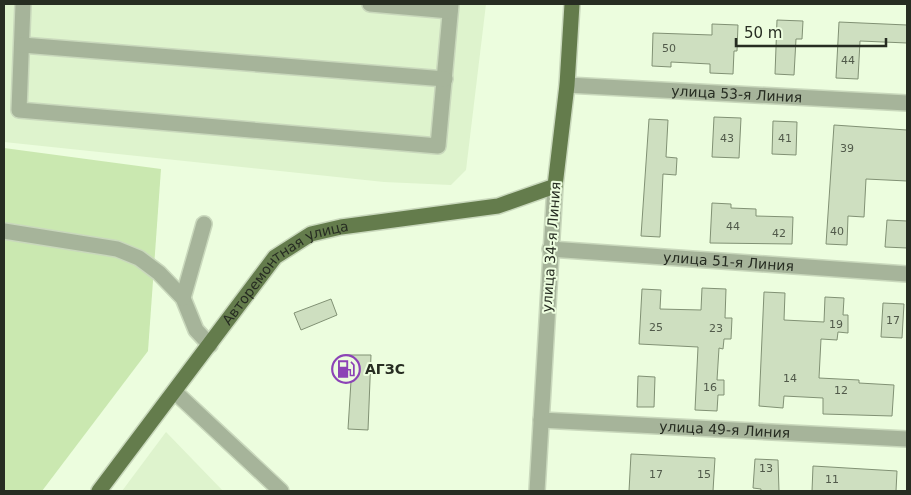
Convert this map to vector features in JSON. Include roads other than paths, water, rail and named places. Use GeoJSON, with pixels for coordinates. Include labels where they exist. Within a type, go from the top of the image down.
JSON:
{"type":"FeatureCollection","features":[{"type":"Feature","properties":{"kind":"main road","name":"улица 34-я Линия"},"geometry":{"type":"LineString","coordinates":[[555,186],[567,85],[572,4]]}},
{"type":"Feature","properties":{"kind":"main road","name":"Авторемонтная улица"},"geometry":{"type":"LineString","coordinates":[[99,491],[275,257],[311,234],[342,227],[498,206],[555,186]]}},
{"type":"Feature","properties":{"kind":"street"},"geometry":{"type":"LineString","coordinates":[[23,4],[19,110],[438,146],[451,8],[370,4]]}},
{"type":"Feature","properties":{"kind":"street"},"geometry":{"type":"LineString","coordinates":[[22,45],[444,79]]}},
{"type":"Feature","properties":{"kind":"street","name":"улица 53-я Линия"},"geometry":{"type":"LineString","coordinates":[[567,85],[907,103]]}},
{"type":"Feature","properties":{"kind":"street","name":"улица 34-я Линия"},"geometry":{"type":"LineString","coordinates":[[537,491],[555,186]]}},
{"type":"Feature","properties":{"kind":"street"},"geometry":{"type":"LineString","coordinates":[[183,298],[204,224]]}},
{"type":"Feature","properties":{"kind":"street"},"geometry":{"type":"LineString","coordinates":[[4,231],[117,249],[138,258],[159,273],[183,298],[196,330],[210,345]]}},
{"type":"Feature","properties":{"kind":"street","name":"улица 51-я Линия"},"geometry":{"type":"LineString","coordinates":[[550,249],[907,274]]}},
{"type":"Feature","properties":{"kind":"street"},"geometry":{"type":"LineString","coordinates":[[175,392],[280,491]]}},
{"type":"Feature","properties":{"kind":"street","name":"улица 49-я Линия"},"geometry":{"type":"LineString","coordinates":[[541,420],[907,439]]}},
{"type":"Feature","properties":{"kind":"place","name":"АГЗС"},"geometry":{"type":"Point","coordinates":[346,369]}}]}
